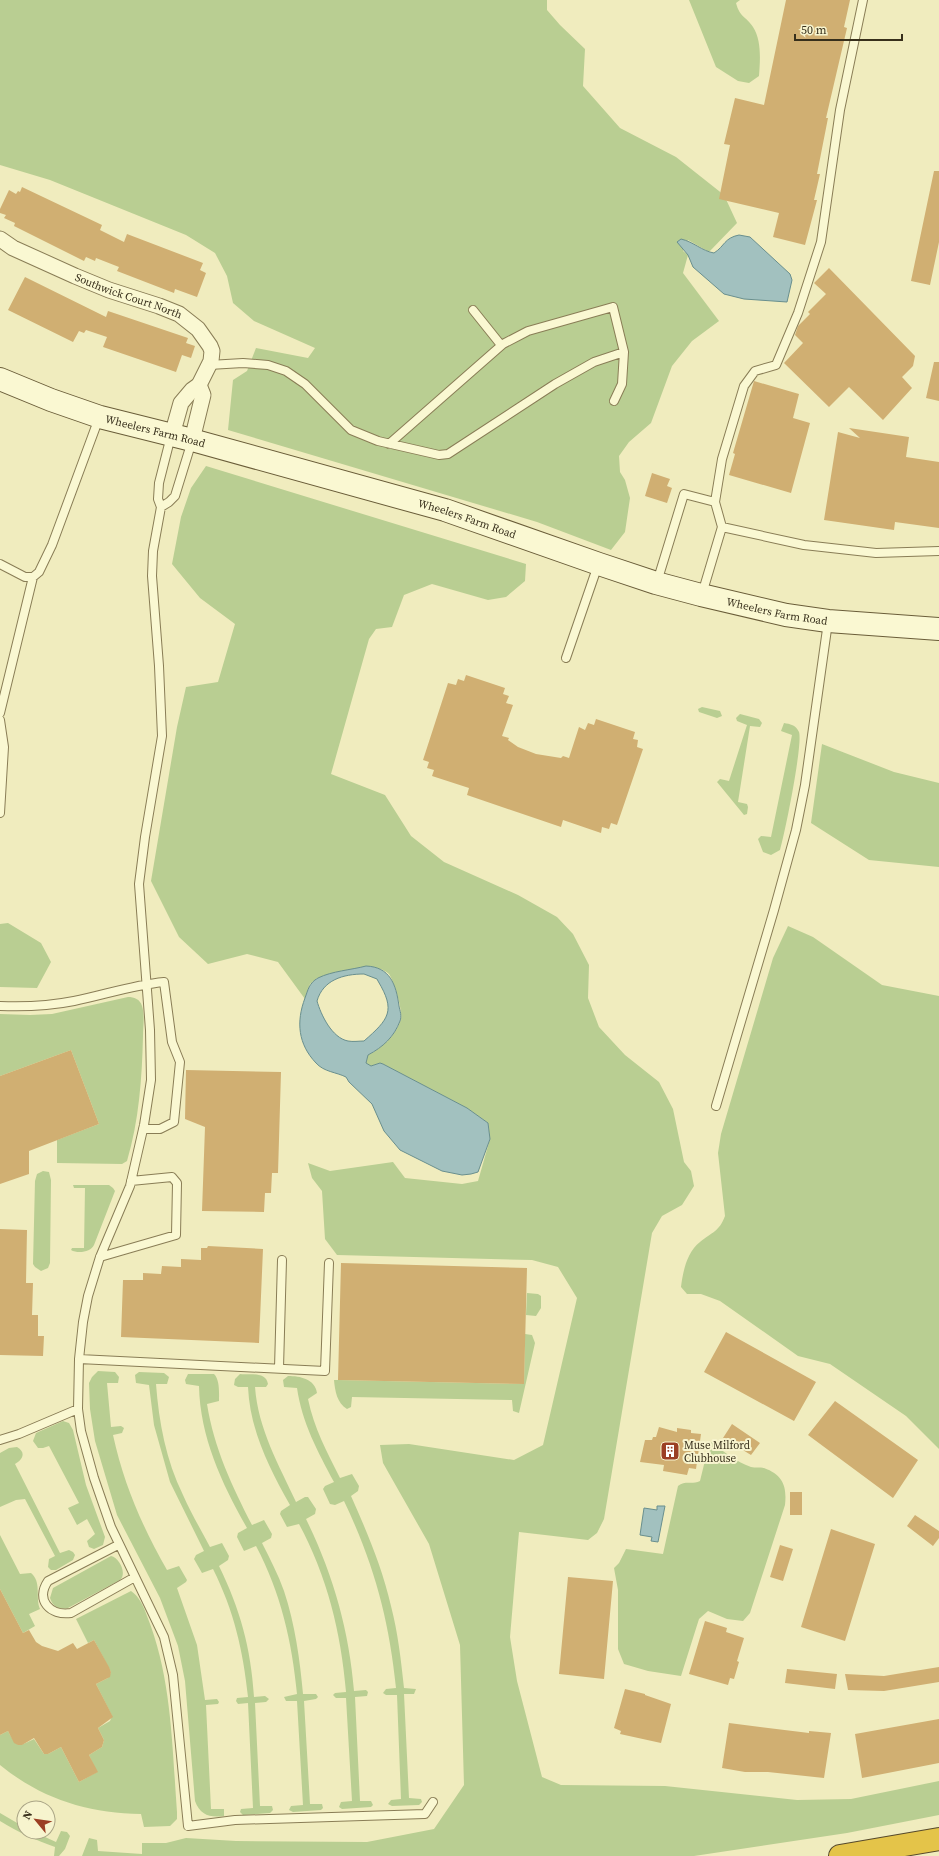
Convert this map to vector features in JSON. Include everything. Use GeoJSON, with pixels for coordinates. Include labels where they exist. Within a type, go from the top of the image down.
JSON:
{"type":"FeatureCollection","features":[{"type":"Feature","properties":{"kind":"highway"},"geometry":{"type":"LineString","coordinates":[[840,1856],[939,1839]]}},
{"type":"Feature","properties":{"kind":"main road","name":"Wheelers Farm Road"},"geometry":{"type":"LineString","coordinates":[[0,379],[51,400],[100,417],[192,440],[445,510],[656,583],[701,595],[786,615],[828,621],[939,629]]}},
{"type":"Feature","properties":{"kind":"street","name":"Southwick Court North"},"geometry":{"type":"LineString","coordinates":[[0,239],[13,248],[75,276],[109,290],[179,314],[198,330],[210,346],[212,356],[199,385],[192,390],[181,403],[172,435]]}},
{"type":"Feature","properties":{"kind":"street"},"geometry":{"type":"LineString","coordinates":[[192,440],[203,395],[199,385]]}},
{"type":"Feature","properties":{"kind":"lane"},"geometry":{"type":"LineString","coordinates":[[701,595],[722,527],[715,502],[722,459],[744,386],[755,371],[776,365],[798,313],[822,242],[840,110],[863,0]]}},
{"type":"Feature","properties":{"kind":"lane"},"geometry":{"type":"LineString","coordinates":[[389,444],[501,345],[528,331],[613,307],[624,352],[622,384],[614,401]]}},
{"type":"Feature","properties":{"kind":"lane"},"geometry":{"type":"LineString","coordinates":[[473,310],[501,345]]}},
{"type":"Feature","properties":{"kind":"lane"},"geometry":{"type":"LineString","coordinates":[[209,365],[243,363],[268,365],[286,371],[305,384],[351,430],[365,437],[389,444],[439,455],[448,454],[555,384],[594,362],[624,352]]}},
{"type":"Feature","properties":{"kind":"lane"},"geometry":{"type":"LineString","coordinates":[[0,713],[33,577],[39,572],[52,545],[100,417]]}},
{"type":"Feature","properties":{"kind":"lane"},"geometry":{"type":"LineString","coordinates":[[172,435],[158,487],[158,499],[161,507],[153,551],[152,576],[159,666],[162,736],[145,837],[139,884],[150,1030],[151,1080],[143,1129],[131,1180],[110,1236],[100,1257],[88,1296],[83,1322],[79,1359],[78,1409],[81,1432],[94,1478],[118,1545],[164,1637],[173,1675],[188,1826],[235,1820],[424,1814],[433,1802]]}},
{"type":"Feature","properties":{"kind":"lane"},"geometry":{"type":"LineString","coordinates":[[161,507],[175,496],[192,440]]}},
{"type":"Feature","properties":{"kind":"lane"},"geometry":{"type":"LineString","coordinates":[[656,583],[684,494],[715,502]]}},
{"type":"Feature","properties":{"kind":"lane"},"geometry":{"type":"LineString","coordinates":[[722,527],[804,545],[876,552],[939,551]]}},
{"type":"Feature","properties":{"kind":"lane"},"geometry":{"type":"LineString","coordinates":[[0,564],[25,577],[33,577]]}},
{"type":"Feature","properties":{"kind":"lane"},"geometry":{"type":"LineString","coordinates":[[566,658],[599,564]]}},
{"type":"Feature","properties":{"kind":"lane"},"geometry":{"type":"LineString","coordinates":[[716,1106],[796,830],[805,785],[828,621]]}},
{"type":"Feature","properties":{"kind":"lane"},"geometry":{"type":"LineString","coordinates":[[0,720],[4,747],[0,813]]}},
{"type":"Feature","properties":{"kind":"lane"},"geometry":{"type":"LineString","coordinates":[[0,1006],[33,1007],[74,1001],[146,983],[164,982],[172,1042],[180,1062],[174,1122],[160,1129],[143,1129]]}},
{"type":"Feature","properties":{"kind":"lane"},"geometry":{"type":"LineString","coordinates":[[100,1257],[176,1235],[177,1183],[172,1178],[131,1180]]}},
{"type":"Feature","properties":{"kind":"lane"},"geometry":{"type":"LineString","coordinates":[[279,1368],[282,1260]]}},
{"type":"Feature","properties":{"kind":"lane"},"geometry":{"type":"LineString","coordinates":[[79,1359],[325,1371],[330,1263]]}},
{"type":"Feature","properties":{"kind":"lane"},"geometry":{"type":"LineString","coordinates":[[0,1440],[19,1434],[78,1409]]}},
{"type":"Feature","properties":{"kind":"lane"},"geometry":{"type":"LineString","coordinates":[[118,1545],[48,1581],[42,1594],[44,1600],[50,1609],[55,1612],[62,1614],[71,1613],[135,1577]]}},
{"type":"Feature","properties":{"kind":"green space"},"geometry":{"type":"Polygon","coordinates":[[[0,0],[547,0],[547,10],[585,49],[583,86],[620,128],[676,157],[724,195],[737,223],[709,252],[688,240],[683,251],[688,255],[683,273],[719,321],[692,341],[672,366],[651,423],[629,442],[619,456],[620,472],[625,480],[630,498],[625,532],[611,550],[537,522],[228,430],[233,380],[247,371],[256,348],[308,358],[315,348],[254,321],[233,303],[227,276],[215,253],[186,235],[50,180],[0,165],[0,0]]]}},
{"type":"Feature","properties":{"kind":"green space"},"geometry":{"type":"Polygon","coordinates":[[[689,0],[740,0],[736,3],[738,8],[741,14],[753,27],[758,38],[760,51],[759,76],[749,83],[738,81],[716,67],[689,0]]]}},
{"type":"Feature","properties":{"kind":"green space"},"geometry":{"type":"Polygon","coordinates":[[[206,466],[526,564],[525,581],[506,597],[488,600],[432,584],[404,595],[392,627],[376,629],[369,639],[331,774],[385,795],[411,836],[444,862],[518,895],[557,917],[573,934],[589,965],[588,998],[599,1027],[625,1055],[659,1082],[673,1109],[684,1162],[691,1171],[694,1186],[682,1205],[662,1216],[652,1233],[604,1519],[597,1533],[588,1540],[519,1532],[510,1637],[517,1681],[542,1777],[561,1785],[665,1786],[797,1800],[851,1799],[939,1781],[939,1815],[847,1833],[694,1856],[82,1856],[89,1838],[97,1840],[98,1851],[142,1854],[142,1843],[166,1843],[186,1838],[236,1841],[367,1842],[434,1829],[464,1785],[460,1645],[429,1544],[383,1463],[380,1445],[409,1444],[514,1460],[543,1445],[577,1298],[558,1267],[532,1260],[337,1255],[325,1239],[322,1191],[312,1178],[308,1163],[330,1171],[393,1162],[405,1178],[462,1184],[478,1181],[490,1139],[488,1123],[467,1108],[383,1064],[380,1063],[371,1066],[366,1063],[368,1055],[388,1041],[396,1031],[401,1019],[398,996],[389,974],[381,969],[317,978],[310,984],[305,999],[278,962],[247,954],[208,964],[179,937],[151,881],[177,727],[186,687],[218,682],[235,624],[200,598],[172,564],[181,517],[191,488],[206,466]]]}},
{"type":"Feature","properties":{"kind":"green space"},"geometry":{"type":"Polygon","coordinates":[[[702,707],[720,711],[722,716],[717,718],[699,712],[698,709],[702,707]]]}},
{"type":"Feature","properties":{"kind":"green space"},"geometry":{"type":"Polygon","coordinates":[[[740,714],[759,719],[762,723],[760,727],[750,726],[738,802],[747,804],[747,814],[744,815],[717,782],[720,779],[729,781],[747,725],[737,721],[736,718],[740,714]]]}},
{"type":"Feature","properties":{"kind":"green space"},"geometry":{"type":"Polygon","coordinates":[[[784,723],[795,726],[799,732],[800,740],[786,826],[780,850],[771,855],[763,852],[758,839],[761,836],[771,837],[792,735],[781,731],[784,723]]]}},
{"type":"Feature","properties":{"kind":"green space"},"geometry":{"type":"Polygon","coordinates":[[[822,744],[894,772],[939,783],[939,867],[869,860],[811,823],[822,744]]]}},
{"type":"Feature","properties":{"kind":"green space"},"geometry":{"type":"Polygon","coordinates":[[[8,923],[41,943],[51,962],[37,988],[0,987],[0,924],[8,923]]]}},
{"type":"Feature","properties":{"kind":"green space"},"geometry":{"type":"Polygon","coordinates":[[[788,926],[813,937],[882,985],[939,996],[939,1449],[906,1416],[830,1364],[798,1356],[720,1301],[701,1294],[687,1294],[681,1287],[684,1268],[692,1251],[700,1242],[718,1229],[725,1216],[718,1153],[721,1134],[773,958],[788,926]]]}},
{"type":"Feature","properties":{"kind":"green space"},"geometry":{"type":"Polygon","coordinates":[[[128,997],[135,998],[140,1002],[143,1010],[144,1021],[139,1099],[127,1161],[122,1164],[57,1163],[57,1140],[99,1124],[71,1050],[0,1076],[0,1014],[52,1014],[128,997]]]}},
{"type":"Feature","properties":{"kind":"green space"},"geometry":{"type":"Polygon","coordinates":[[[43,1171],[49,1172],[51,1180],[50,1263],[48,1268],[41,1271],[33,1264],[35,1181],[37,1174],[43,1171]]]}},
{"type":"Feature","properties":{"kind":"green space"},"geometry":{"type":"Polygon","coordinates":[[[73,1185],[109,1185],[115,1191],[94,1245],[84,1252],[71,1250],[72,1248],[84,1248],[85,1188],[74,1188],[73,1185]]]}},
{"type":"Feature","properties":{"kind":"green space"},"geometry":{"type":"Polygon","coordinates":[[[527,1293],[538,1294],[541,1296],[541,1308],[536,1316],[526,1315],[527,1293]]]}},
{"type":"Feature","properties":{"kind":"green space"},"geometry":{"type":"Polygon","coordinates":[[[525,1334],[532,1335],[535,1343],[519,1413],[513,1411],[512,1400],[352,1397],[351,1407],[347,1409],[337,1396],[334,1380],[524,1384],[525,1334]]]}},
{"type":"Feature","properties":{"kind":"green space"},"geometry":{"type":"Polygon","coordinates":[[[98,1371],[115,1372],[119,1377],[118,1383],[107,1383],[111,1427],[121,1426],[124,1428],[122,1433],[113,1435],[128,1488],[135,1505],[167,1570],[179,1566],[187,1580],[177,1588],[197,1645],[205,1700],[217,1699],[219,1702],[218,1704],[206,1705],[211,1809],[224,1809],[224,1816],[210,1816],[206,1814],[200,1810],[195,1801],[185,1681],[178,1646],[160,1598],[117,1515],[95,1441],[90,1409],[89,1383],[98,1371]]]}},
{"type":"Feature","properties":{"kind":"green space"},"geometry":{"type":"Polygon","coordinates":[[[139,1372],[164,1373],[169,1377],[167,1384],[156,1384],[161,1427],[172,1468],[186,1502],[210,1547],[222,1543],[229,1556],[228,1560],[219,1566],[239,1613],[247,1645],[254,1697],[265,1696],[269,1699],[266,1702],[255,1703],[260,1806],[272,1806],[273,1810],[270,1813],[243,1815],[240,1812],[241,1809],[253,1808],[248,1703],[238,1704],[236,1701],[237,1698],[248,1697],[240,1647],[227,1600],[213,1569],[202,1573],[194,1559],[196,1555],[204,1551],[170,1482],[154,1425],[149,1385],[136,1383],[135,1375],[139,1372]]]}},
{"type":"Feature","properties":{"kind":"green space"},"geometry":{"type":"Polygon","coordinates":[[[188,1374],[214,1374],[216,1377],[219,1387],[219,1401],[207,1404],[219,1451],[231,1481],[252,1525],[264,1520],[272,1534],[271,1538],[262,1543],[274,1567],[288,1604],[296,1642],[303,1694],[316,1694],[318,1697],[316,1699],[304,1701],[310,1804],[322,1804],[323,1808],[321,1810],[293,1812],[289,1810],[291,1806],[303,1805],[297,1701],[286,1701],[284,1697],[297,1694],[292,1656],[284,1618],[279,1600],[265,1564],[256,1546],[244,1551],[237,1537],[238,1533],[247,1528],[229,1494],[214,1460],[203,1424],[199,1386],[186,1384],[185,1380],[188,1374]]]}},
{"type":"Feature","properties":{"kind":"green space"},"geometry":{"type":"Polygon","coordinates":[[[240,1374],[257,1374],[261,1375],[267,1380],[268,1384],[266,1387],[255,1387],[260,1417],[270,1446],[296,1502],[308,1497],[316,1509],[315,1514],[306,1519],[316,1540],[332,1582],[344,1624],[352,1668],[354,1691],[366,1690],[368,1692],[367,1696],[355,1697],[360,1801],[371,1801],[373,1805],[371,1807],[342,1809],[339,1807],[341,1802],[352,1801],[346,1698],[336,1698],[333,1695],[335,1693],[346,1692],[344,1670],[336,1626],[325,1584],[309,1544],[299,1524],[287,1527],[280,1514],[281,1511],[290,1505],[268,1463],[262,1448],[252,1418],[248,1387],[238,1387],[234,1385],[235,1379],[240,1374]]]}},
{"type":"Feature","properties":{"kind":"green space"},"geometry":{"type":"Polygon","coordinates":[[[288,1376],[306,1379],[316,1388],[317,1393],[308,1399],[321,1440],[340,1478],[352,1474],[359,1486],[358,1491],[351,1496],[374,1550],[383,1577],[397,1636],[404,1688],[416,1689],[414,1694],[404,1694],[409,1798],[421,1799],[422,1802],[419,1805],[392,1806],[388,1804],[391,1800],[401,1799],[397,1695],[386,1695],[383,1693],[386,1689],[396,1688],[389,1639],[379,1592],[364,1547],[344,1501],[335,1505],[330,1504],[323,1489],[325,1486],[334,1482],[307,1425],[299,1401],[297,1388],[284,1387],[283,1380],[288,1376]]]}},
{"type":"Feature","properties":{"kind":"green space"},"geometry":{"type":"Polygon","coordinates":[[[63,1421],[69,1423],[73,1430],[86,1485],[105,1537],[103,1545],[94,1549],[89,1547],[87,1541],[95,1534],[87,1519],[77,1525],[68,1508],[79,1503],[49,1446],[38,1448],[33,1441],[36,1433],[63,1421]]]}},
{"type":"Feature","properties":{"kind":"green space"},"geometry":{"type":"Polygon","coordinates":[[[711,1442],[745,1465],[764,1468],[776,1474],[780,1478],[784,1487],[785,1505],[750,1613],[743,1621],[727,1619],[708,1611],[699,1619],[681,1676],[648,1671],[624,1664],[618,1649],[618,1590],[614,1568],[619,1563],[626,1549],[663,1554],[678,1486],[683,1483],[694,1483],[700,1481],[709,1444],[711,1442]]]}},
{"type":"Feature","properties":{"kind":"green space"},"geometry":{"type":"Polygon","coordinates":[[[17,1447],[23,1454],[20,1460],[15,1464],[60,1553],[69,1550],[75,1555],[73,1560],[56,1570],[51,1570],[48,1567],[49,1559],[55,1556],[25,1499],[16,1500],[0,1507],[0,1453],[9,1448],[17,1447]]]}},
{"type":"Feature","properties":{"kind":"green space"},"geometry":{"type":"Polygon","coordinates":[[[0,1535],[20,1574],[31,1573],[37,1585],[40,1609],[29,1614],[35,1626],[23,1633],[0,1589],[0,1535]]]}},
{"type":"Feature","properties":{"kind":"green space"},"geometry":{"type":"Polygon","coordinates":[[[111,1556],[114,1557],[122,1566],[123,1574],[120,1580],[68,1608],[62,1609],[53,1604],[50,1598],[53,1588],[111,1556]]]}},
{"type":"Feature","properties":{"kind":"green space"},"geometry":{"type":"Polygon","coordinates":[[[131,1591],[143,1605],[155,1640],[162,1664],[170,1712],[177,1819],[170,1826],[144,1827],[141,1814],[102,1811],[66,1802],[32,1787],[0,1765],[0,1735],[8,1731],[14,1741],[18,1744],[24,1744],[34,1739],[44,1754],[48,1754],[61,1747],[79,1782],[97,1772],[89,1755],[102,1747],[104,1740],[98,1728],[110,1721],[112,1716],[96,1684],[108,1678],[111,1672],[94,1640],[88,1643],[76,1619],[131,1591]]]}},
{"type":"Feature","properties":{"kind":"green space"},"geometry":{"type":"Polygon","coordinates":[[[0,1813],[16,1822],[16,1830],[13,1829],[0,1821],[0,1813]]]}},
{"type":"Feature","properties":{"kind":"green space"},"geometry":{"type":"Polygon","coordinates":[[[61,1831],[67,1832],[70,1836],[65,1849],[59,1856],[54,1856],[55,1847],[36,1840],[52,1840],[56,1842],[61,1831]]]}},
{"type":"Feature","properties":{"kind":"water"},"geometry":{"type":"Polygon","coordinates":[[[739,235],[750,237],[790,274],[792,280],[787,302],[744,299],[724,294],[693,267],[688,255],[677,242],[681,239],[686,240],[714,253],[727,240],[739,235]]]}},
{"type":"Feature","properties":{"kind":"water"},"geometry":{"type":"Polygon","coordinates":[[[366,966],[374,967],[386,973],[394,984],[401,1019],[398,1027],[391,1037],[378,1049],[368,1055],[366,1063],[371,1066],[380,1063],[383,1064],[467,1108],[488,1123],[490,1139],[478,1172],[462,1175],[442,1171],[400,1150],[384,1131],[372,1104],[349,1082],[346,1077],[319,1066],[305,1048],[300,1032],[300,1016],[308,989],[311,984],[318,978],[335,972],[366,966]],[[364,974],[341,977],[329,983],[320,994],[317,1001],[321,1013],[332,1031],[342,1039],[350,1041],[364,1041],[379,1027],[384,1020],[387,1014],[387,1000],[377,979],[364,974]]]}},
{"type":"Feature","properties":{"kind":"water"},"geometry":{"type":"Polygon","coordinates":[[[657,1506],[665,1506],[658,1542],[651,1541],[652,1537],[640,1535],[644,1508],[657,1510],[657,1506]]]}},
{"type":"Feature","properties":{"kind":"building"},"geometry":{"type":"Polygon","coordinates":[[[786,0],[850,0],[844,27],[847,28],[826,118],[828,118],[817,174],[820,174],[814,200],[817,200],[805,245],[773,237],[779,213],[719,199],[730,145],[724,144],[735,98],[764,105],[786,0]]]}},
{"type":"Feature","properties":{"kind":"building"},"geometry":{"type":"Polygon","coordinates":[[[934,171],[939,171],[939,242],[930,285],[911,281],[934,171]]]}},
{"type":"Feature","properties":{"kind":"building"},"geometry":{"type":"Polygon","coordinates":[[[22,187],[102,225],[100,230],[124,242],[127,234],[203,263],[200,270],[206,273],[197,297],[175,289],[174,293],[117,271],[119,267],[96,258],[95,261],[86,257],[84,261],[14,226],[15,223],[4,218],[6,215],[0,213],[0,209],[9,190],[16,194],[18,191],[20,192],[22,187]]]}},
{"type":"Feature","properties":{"kind":"building"},"geometry":{"type":"Polygon","coordinates":[[[829,268],[915,356],[913,366],[902,377],[912,388],[883,420],[849,387],[829,407],[784,363],[803,343],[795,335],[798,326],[810,314],[808,312],[826,294],[814,283],[829,268]]]}},
{"type":"Feature","properties":{"kind":"building"},"geometry":{"type":"Polygon","coordinates":[[[25,277],[106,317],[108,311],[188,338],[186,343],[195,346],[191,358],[182,355],[176,372],[103,347],[107,337],[86,330],[84,333],[79,331],[73,342],[8,310],[25,277]]]}},
{"type":"Feature","properties":{"kind":"building"},"geometry":{"type":"Polygon","coordinates":[[[934,362],[939,362],[939,401],[926,398],[934,362]]]}},
{"type":"Feature","properties":{"kind":"building"},"geometry":{"type":"Polygon","coordinates":[[[754,381],[799,394],[793,418],[810,423],[791,493],[729,475],[735,454],[733,453],[754,381]]]}},
{"type":"Feature","properties":{"kind":"building"},"geometry":{"type":"Polygon","coordinates":[[[849,428],[909,437],[906,457],[939,462],[939,528],[895,522],[894,530],[824,520],[838,432],[860,438],[849,428]]]}},
{"type":"Feature","properties":{"kind":"building"},"geometry":{"type":"Polygon","coordinates":[[[652,473],[670,479],[667,486],[672,488],[667,503],[645,496],[652,473]]]}},
{"type":"Feature","properties":{"kind":"building"},"geometry":{"type":"Polygon","coordinates":[[[466,675],[505,688],[503,694],[509,696],[506,703],[513,705],[502,736],[509,738],[508,740],[518,747],[536,754],[561,758],[563,756],[569,758],[579,727],[585,730],[588,723],[594,725],[596,719],[635,732],[633,739],[638,740],[637,747],[643,749],[617,825],[611,823],[609,829],[602,827],[601,833],[563,820],[561,827],[467,795],[469,788],[432,776],[434,770],[427,768],[429,762],[423,760],[448,683],[456,685],[458,679],[464,681],[466,675]]]}},
{"type":"Feature","properties":{"kind":"building"},"geometry":{"type":"Polygon","coordinates":[[[71,1050],[99,1124],[29,1151],[29,1174],[0,1184],[0,1076],[71,1050]]]}},
{"type":"Feature","properties":{"kind":"building"},"geometry":{"type":"Polygon","coordinates":[[[186,1070],[281,1072],[278,1173],[272,1173],[271,1193],[265,1193],[264,1212],[202,1211],[205,1127],[185,1119],[186,1070]]]}},
{"type":"Feature","properties":{"kind":"building"},"geometry":{"type":"Polygon","coordinates":[[[0,1229],[27,1230],[26,1283],[33,1283],[32,1315],[38,1315],[38,1336],[44,1336],[43,1356],[0,1355],[0,1229]]]}},
{"type":"Feature","properties":{"kind":"building"},"geometry":{"type":"Polygon","coordinates":[[[208,1246],[263,1249],[259,1343],[121,1337],[123,1280],[143,1280],[143,1273],[161,1274],[162,1266],[181,1267],[181,1259],[201,1260],[201,1248],[207,1248],[208,1246]]]}},
{"type":"Feature","properties":{"kind":"building"},"geometry":{"type":"Polygon","coordinates":[[[341,1263],[527,1268],[524,1384],[338,1380],[341,1263]]]}},
{"type":"Feature","properties":{"kind":"building"},"geometry":{"type":"Polygon","coordinates":[[[726,1332],[816,1382],[794,1421],[704,1372],[726,1332]]]}},
{"type":"Feature","properties":{"kind":"building"},"geometry":{"type":"Polygon","coordinates":[[[835,1401],[918,1460],[893,1498],[808,1435],[835,1401]]]}},
{"type":"Feature","properties":{"kind":"building"},"geometry":{"type":"Polygon","coordinates":[[[732,1424],[760,1443],[751,1455],[723,1438],[732,1424]]]}},
{"type":"Feature","properties":{"kind":"building","name":"Muse Milford Clubhouse"},"geometry":{"type":"Polygon","coordinates":[[[659,1427],[677,1432],[677,1428],[691,1430],[691,1433],[701,1434],[696,1469],[689,1468],[687,1475],[663,1471],[664,1465],[640,1462],[645,1440],[652,1440],[653,1437],[656,1437],[659,1427]]]}},
{"type":"Feature","properties":{"kind":"building"},"geometry":{"type":"Polygon","coordinates":[[[790,1492],[802,1492],[802,1515],[790,1515],[790,1492]]]}},
{"type":"Feature","properties":{"kind":"building"},"geometry":{"type":"Polygon","coordinates":[[[915,1515],[939,1531],[939,1538],[933,1546],[907,1526],[915,1515]]]}},
{"type":"Feature","properties":{"kind":"building"},"geometry":{"type":"Polygon","coordinates":[[[831,1529],[875,1544],[845,1641],[801,1627],[831,1529]]]}},
{"type":"Feature","properties":{"kind":"building"},"geometry":{"type":"Polygon","coordinates":[[[780,1545],[793,1549],[783,1581],[770,1577],[780,1545]]]}},
{"type":"Feature","properties":{"kind":"building"},"geometry":{"type":"Polygon","coordinates":[[[568,1577],[613,1581],[604,1679],[559,1674],[568,1577]]]}},
{"type":"Feature","properties":{"kind":"building"},"geometry":{"type":"Polygon","coordinates":[[[0,1589],[23,1633],[29,1630],[36,1642],[42,1646],[58,1651],[73,1643],[77,1649],[94,1640],[109,1667],[111,1672],[110,1677],[96,1684],[113,1717],[98,1728],[104,1740],[102,1747],[89,1755],[98,1772],[79,1782],[61,1747],[48,1754],[44,1754],[34,1738],[22,1745],[18,1745],[14,1743],[8,1731],[0,1735],[0,1589]]]}},
{"type":"Feature","properties":{"kind":"building"},"geometry":{"type":"Polygon","coordinates":[[[705,1621],[727,1628],[726,1632],[744,1638],[737,1661],[739,1662],[734,1679],[730,1678],[728,1685],[689,1674],[705,1621]]]}},
{"type":"Feature","properties":{"kind":"building"},"geometry":{"type":"Polygon","coordinates":[[[939,1667],[939,1682],[884,1691],[848,1690],[845,1674],[884,1676],[939,1667]]]}},
{"type":"Feature","properties":{"kind":"building"},"geometry":{"type":"Polygon","coordinates":[[[787,1669],[837,1674],[835,1689],[785,1683],[787,1669]]]}},
{"type":"Feature","properties":{"kind":"building"},"geometry":{"type":"Polygon","coordinates":[[[625,1689],[645,1694],[671,1704],[661,1743],[620,1734],[621,1731],[614,1728],[625,1689]]]}},
{"type":"Feature","properties":{"kind":"building"},"geometry":{"type":"Polygon","coordinates":[[[939,1719],[939,1763],[862,1778],[855,1734],[939,1719]]]}},
{"type":"Feature","properties":{"kind":"building"},"geometry":{"type":"Polygon","coordinates":[[[729,1723],[809,1733],[809,1731],[831,1733],[824,1778],[768,1772],[745,1772],[722,1768],[729,1723]]]}},
{"type":"Feature","properties":{"kind":"place","name":"Muse Milford Clubhouse"},"geometry":{"type":"Point","coordinates":[670,1451]}}]}
